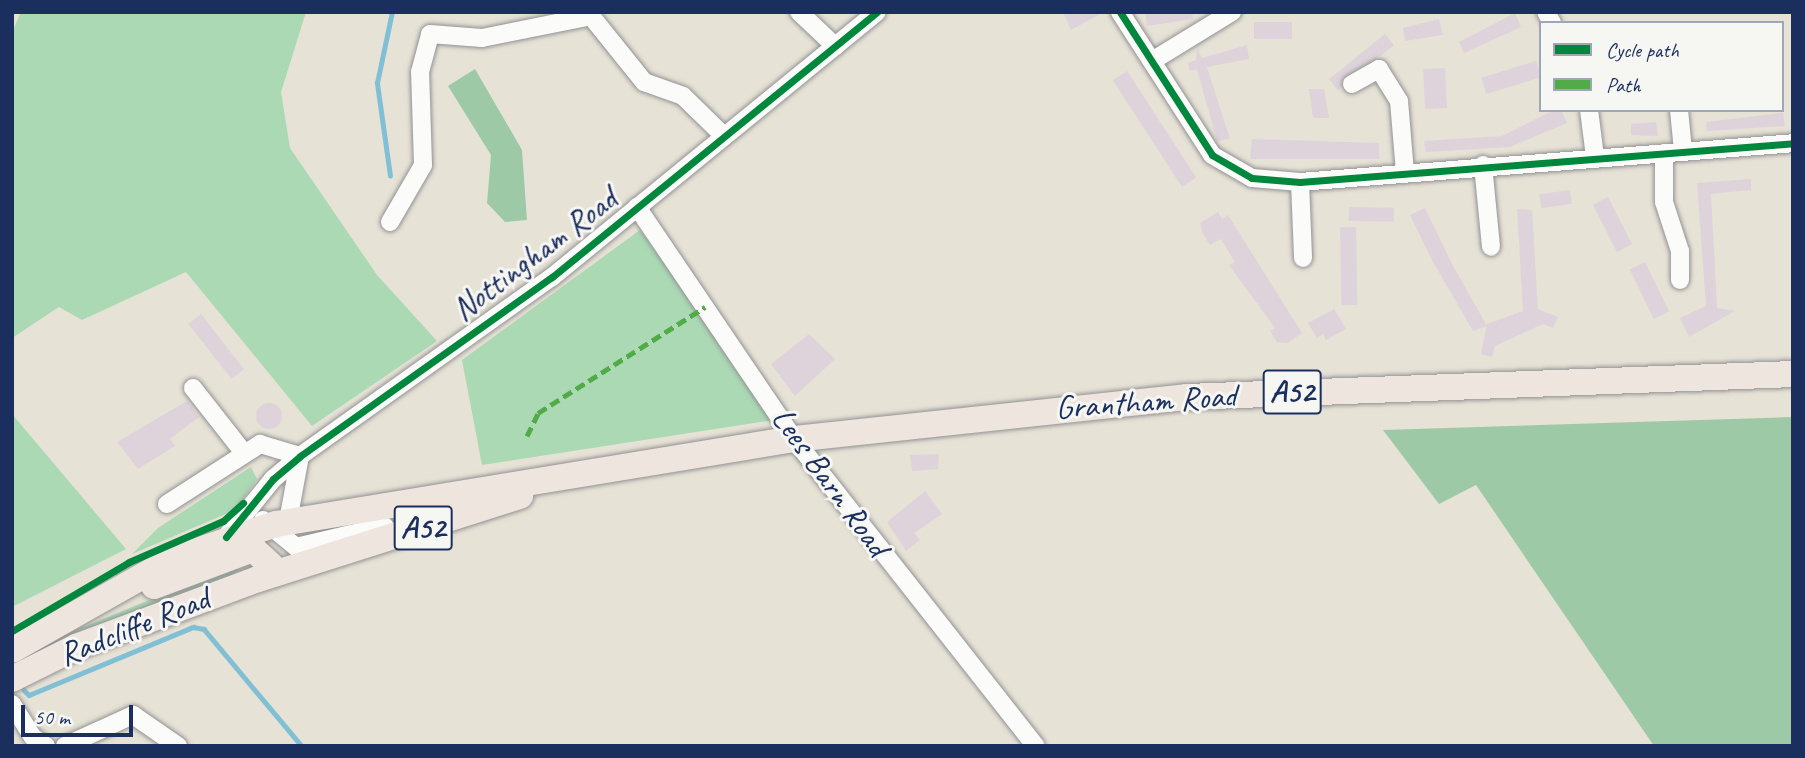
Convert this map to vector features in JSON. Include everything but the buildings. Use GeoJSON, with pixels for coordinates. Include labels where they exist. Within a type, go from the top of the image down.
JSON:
{"type":"FeatureCollection","features":[{"type":"Feature","properties":{"kind":"highway","name":"Grantham Road"},"geometry":{"type":"LineString","coordinates":[[226,537],[274,523],[794,439],[1187,397],[1793,374]]}},
{"type":"Feature","properties":{"kind":"highway","name":"Grantham Road"},"geometry":{"type":"LineString","coordinates":[[264,572],[479,510],[588,473]]}},
{"type":"Feature","properties":{"kind":"highway","name":"Radcliffe Road"},"geometry":{"type":"LineString","coordinates":[[12,650],[125,583],[226,537]]}},
{"type":"Feature","properties":{"kind":"highway","name":"A52"},"geometry":{"type":"LineString","coordinates":[[43,634],[243,552],[262,552],[264,572]]}},
{"type":"Feature","properties":{"kind":"highway","name":"Radcliffe Road"},"geometry":{"type":"LineString","coordinates":[[12,679],[76,647],[264,572]]}},
{"type":"Feature","properties":{"kind":"street"},"geometry":{"type":"LineString","coordinates":[[799,12],[835,46]]}},
{"type":"Feature","properties":{"kind":"street","name":"Nottingham Road"},"geometry":{"type":"LineString","coordinates":[[274,523],[272,479],[300,456],[552,277],[877,12]]}},
{"type":"Feature","properties":{"kind":"street"},"geometry":{"type":"LineString","coordinates":[[1120,12],[1225,166],[1252,178],[1300,182],[1483,165],[1793,143]]}},
{"type":"Feature","properties":{"kind":"street"},"geometry":{"type":"LineString","coordinates":[[1152,61],[1232,12]]}},
{"type":"Feature","properties":{"kind":"street"},"geometry":{"type":"LineString","coordinates":[[390,222],[422,165],[420,72],[430,34],[482,37],[591,16],[644,82],[683,96],[724,136]]}},
{"type":"Feature","properties":{"kind":"street"},"geometry":{"type":"LineString","coordinates":[[1352,84],[1379,69],[1399,101],[1405,172]]}},
{"type":"Feature","properties":{"kind":"street"},"geometry":{"type":"LineString","coordinates":[[1588,112],[1595,157]]}},
{"type":"Feature","properties":{"kind":"street"},"geometry":{"type":"LineString","coordinates":[[1679,112],[1664,202],[1679,251],[1680,280]]}},
{"type":"Feature","properties":{"kind":"street"},"geometry":{"type":"LineString","coordinates":[[1483,165],[1491,247]]}},
{"type":"Feature","properties":{"kind":"street"},"geometry":{"type":"LineString","coordinates":[[1300,182],[1303,258]]}},
{"type":"Feature","properties":{"kind":"street","name":"Lees Barn Road"},"geometry":{"type":"LineString","coordinates":[[638,207],[794,439],[1037,746]]}},
{"type":"Feature","properties":{"kind":"street"},"geometry":{"type":"LineString","coordinates":[[193,388],[244,453]]}},
{"type":"Feature","properties":{"kind":"street"},"geometry":{"type":"LineString","coordinates":[[167,504],[260,444],[300,456]]}},
{"type":"Feature","properties":{"kind":"street","name":"Nottingham Road"},"geometry":{"type":"LineString","coordinates":[[264,572],[274,523],[300,456]]}},
{"type":"Feature","properties":{"kind":"street"},"geometry":{"type":"LineString","coordinates":[[274,523],[296,547],[318,544],[443,509],[479,510]]}},
{"type":"Feature","properties":{"kind":"street"},"geometry":{"type":"LineString","coordinates":[[12,704],[33,737],[46,746]]}},
{"type":"Feature","properties":{"kind":"street"},"geometry":{"type":"LineString","coordinates":[[65,746],[134,715],[177,746]]}},
{"type":"Feature","properties":{"kind":"green space"},"geometry":{"type":"Polygon","coordinates":[[[21,12],[306,12],[281,92],[290,148],[377,275],[437,341],[312,426],[186,272],[82,320],[59,307],[12,338],[12,32],[21,12]]]}},
{"type":"Feature","properties":{"kind":"green space"},"geometry":{"type":"Polygon","coordinates":[[[475,69],[522,150],[527,220],[505,222],[487,203],[491,155],[448,86],[475,69]]]}},
{"type":"Feature","properties":{"kind":"green space"},"geometry":{"type":"Polygon","coordinates":[[[640,230],[769,403],[773,420],[482,465],[462,360],[640,230]]]}},
{"type":"Feature","properties":{"kind":"green space"},"geometry":{"type":"Polygon","coordinates":[[[12,414],[126,549],[12,607],[12,414]]]}},
{"type":"Feature","properties":{"kind":"green space"},"geometry":{"type":"Polygon","coordinates":[[[1793,417],[1793,746],[1654,746],[1476,485],[1439,504],[1383,430],[1793,417]]]}},
{"type":"Feature","properties":{"kind":"green space"},"geometry":{"type":"Polygon","coordinates":[[[251,467],[257,479],[235,510],[132,554],[158,528],[251,467]]]}},
{"type":"Feature","properties":{"kind":"green space"},"geometry":{"type":"Polygon","coordinates":[[[247,560],[227,582],[12,671],[12,660],[49,641],[247,560]]]}},
{"type":"Feature","properties":{"kind":"waterway"},"geometry":{"type":"LineString","coordinates":[[390,176],[377,83],[392,12]]}},
{"type":"Feature","properties":{"kind":"waterway"},"geometry":{"type":"LineString","coordinates":[[24,690],[29,695],[193,627],[204,629],[302,746]]}},
{"type":"Feature","properties":{"kind":"marked path"},"geometry":{"type":"LineString","coordinates":[[527,436],[538,413],[705,307]]}},
{"type":"Feature","properties":{"kind":"cycle path"},"geometry":{"type":"LineString","coordinates":[[226,537],[273,479],[300,456],[552,277],[877,12]]}},
{"type":"Feature","properties":{"kind":"cycle path"},"geometry":{"type":"LineString","coordinates":[[1120,12],[1212,155],[1252,178],[1300,182],[1793,143]]}},
{"type":"Feature","properties":{"kind":"cycle path"},"geometry":{"type":"LineString","coordinates":[[12,631],[129,562],[223,521],[243,503]]}}]}
